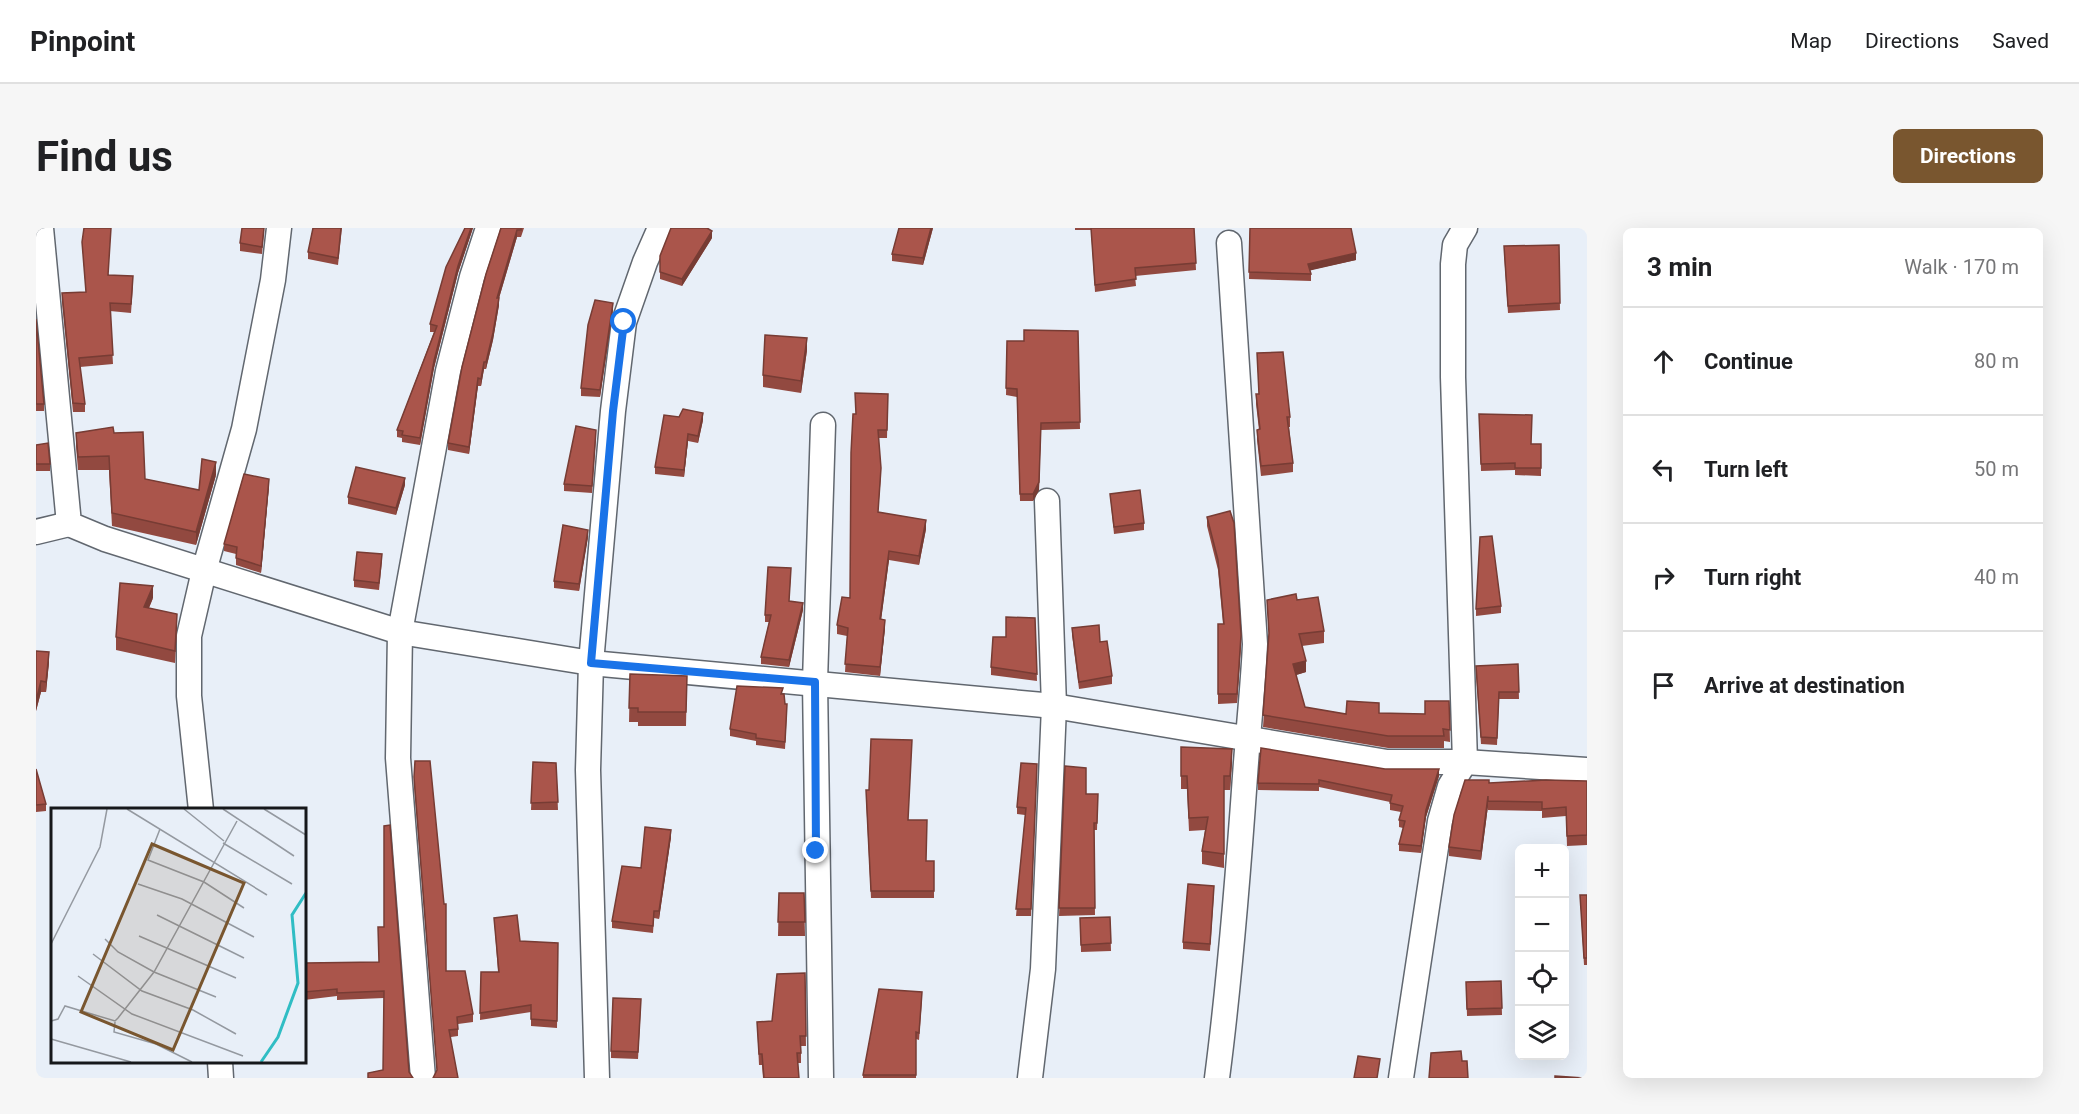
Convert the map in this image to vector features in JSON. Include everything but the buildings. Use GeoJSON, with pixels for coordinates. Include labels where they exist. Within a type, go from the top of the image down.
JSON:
{"type":"FeatureCollection","features":[{"type":"Feature","properties":{"kind":"street"},"geometry":{"type":"LineString","coordinates":[[40,228],[69,524]]}},
{"type":"Feature","properties":{"kind":"street"},"geometry":{"type":"LineString","coordinates":[[201,808],[189,696],[189,636],[204,571],[244,429],[273,280],[279,228]]}},
{"type":"Feature","properties":{"kind":"street"},"geometry":{"type":"LineString","coordinates":[[423,1078],[399,758],[400,632],[448,371],[472,277],[488,228]]}},
{"type":"Feature","properties":{"kind":"street"},"geometry":{"type":"LineString","coordinates":[[597,1078],[588,770],[591,663],[613,411],[624,322],[645,262],[660,228]]}},
{"type":"Feature","properties":{"kind":"street"},"geometry":{"type":"LineString","coordinates":[[1401,1078],[1416,963],[1440,821],[1450,786],[1465,762],[1453,377],[1453,264],[1455,245],[1466,228]]}},
{"type":"Feature","properties":{"kind":"street"},"geometry":{"type":"LineString","coordinates":[[1218,1078],[1232,968],[1247,739],[1253,693],[1253,604],[1229,243]]}},
{"type":"Feature","properties":{"kind":"street"},"geometry":{"type":"LineString","coordinates":[[821,1078],[815,682],[823,425]]}},
{"type":"Feature","properties":{"kind":"street"},"geometry":{"type":"LineString","coordinates":[[1030,1078],[1043,969],[1054,706],[1047,501]]}},
{"type":"Feature","properties":{"kind":"street"},"geometry":{"type":"LineString","coordinates":[[36,532],[69,524],[105,539],[400,632],[591,663],[1054,706],[1387,762],[1465,762],[1587,770]]}},
{"type":"Feature","properties":{"kind":"route"},"geometry":{"type":"LineString","coordinates":[[624,322],[613,411],[591,663],[815,682],[816,851]]}}]}
